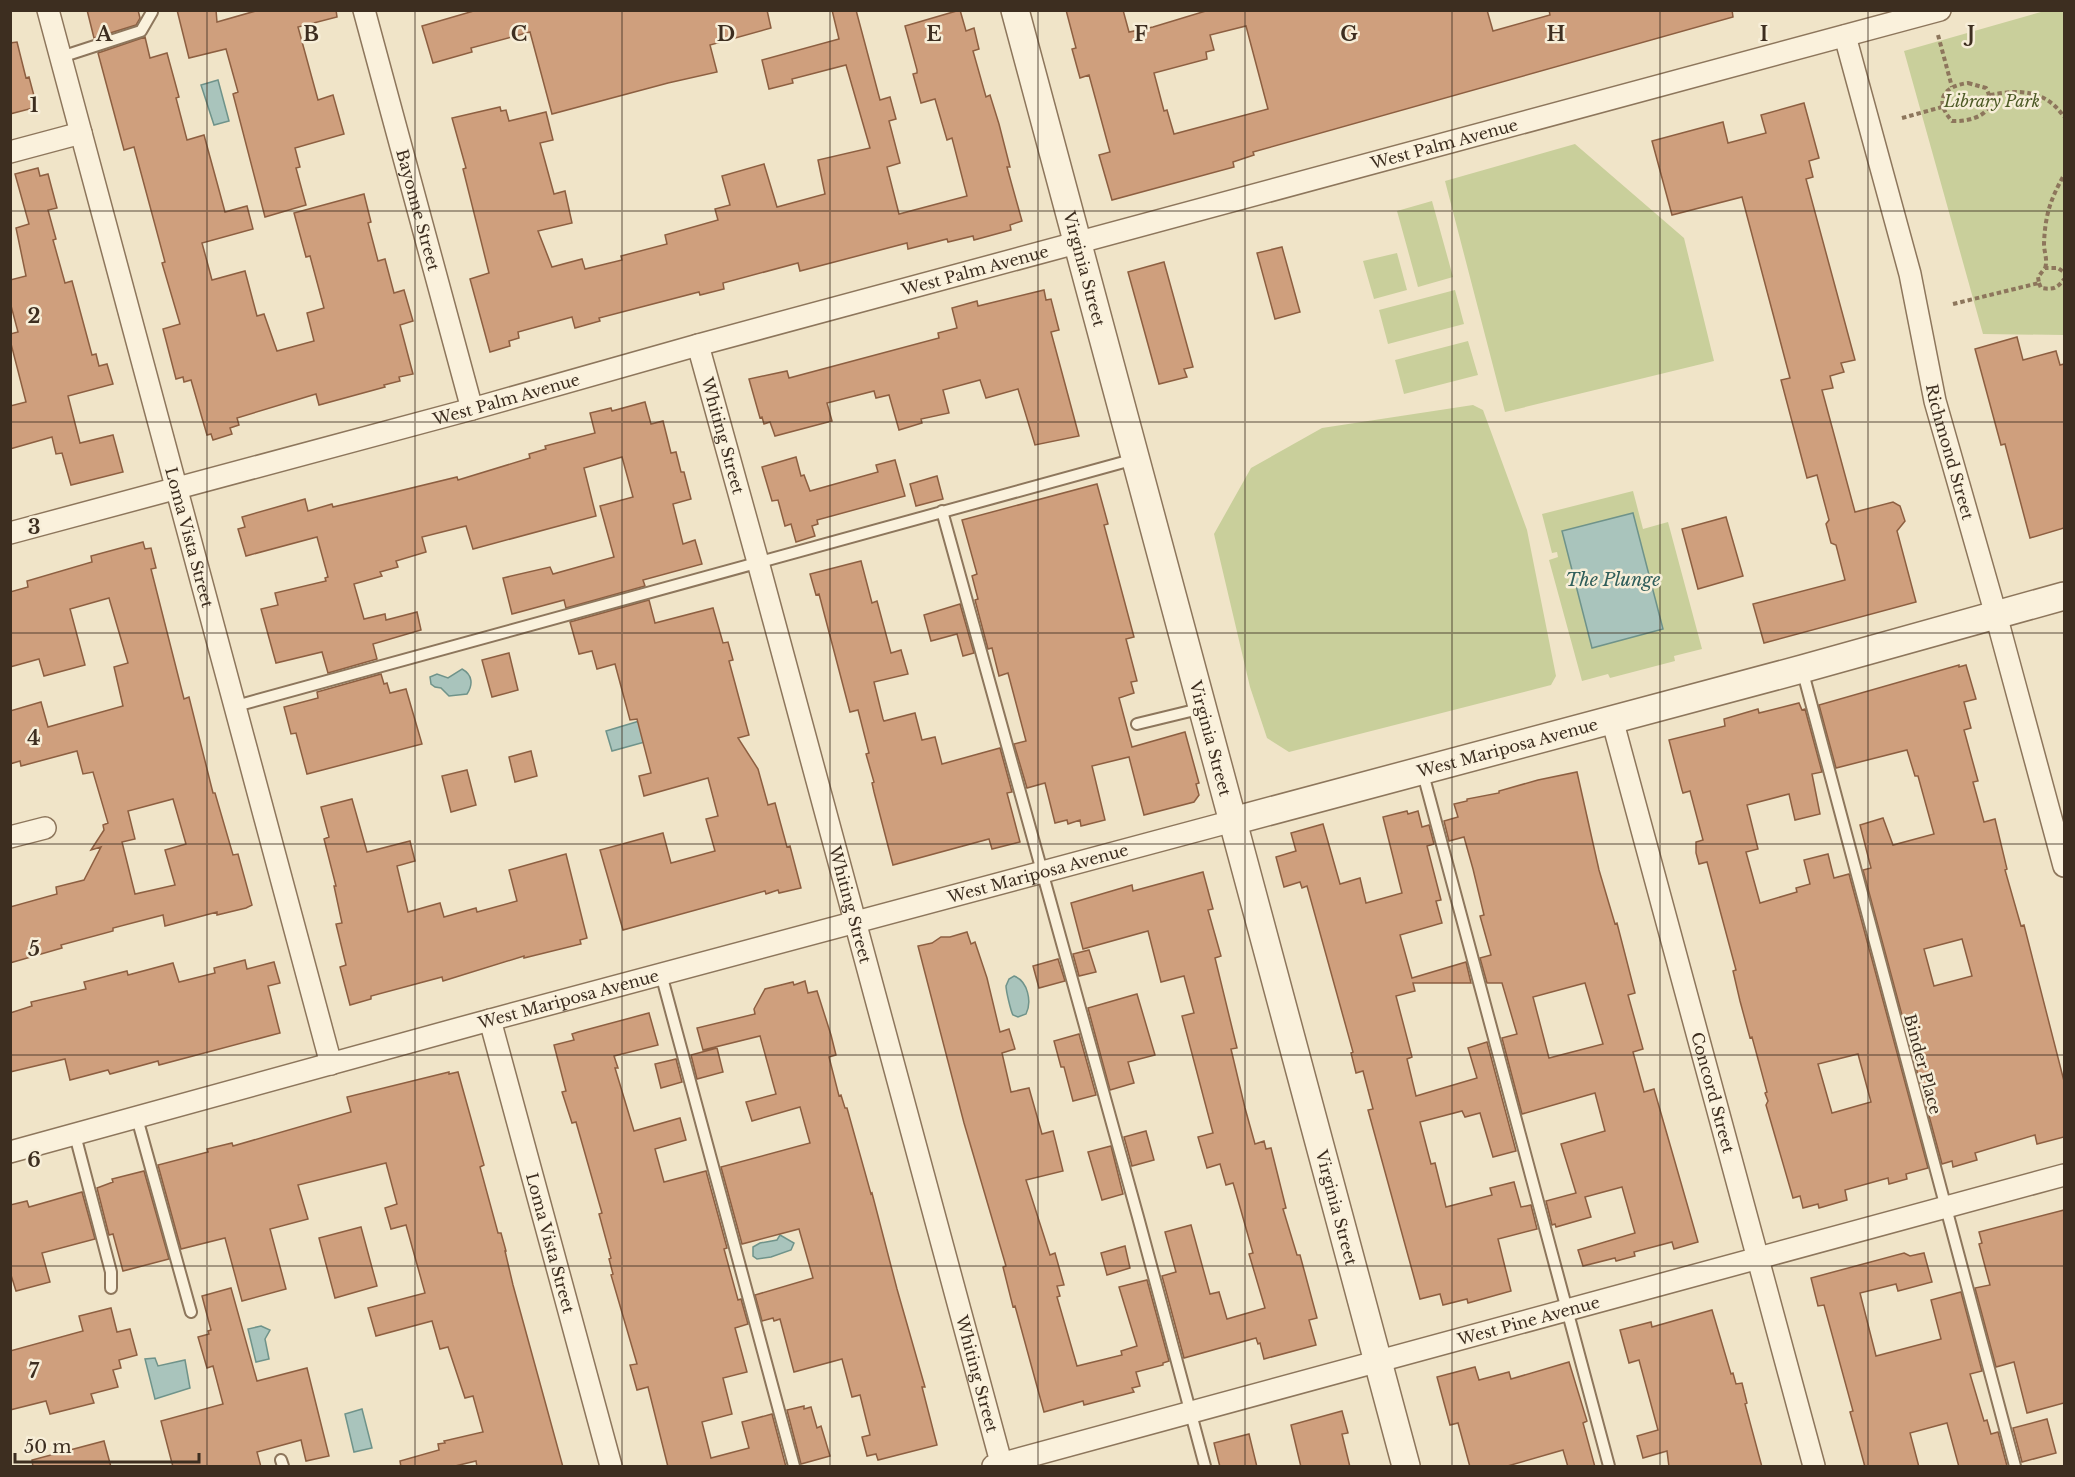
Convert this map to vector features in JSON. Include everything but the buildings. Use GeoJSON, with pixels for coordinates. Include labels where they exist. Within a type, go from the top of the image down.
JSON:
{"type":"FeatureCollection","features":[{"type":"Feature","properties":{"kind":"street","name":"Loma Vista Street"},"geometry":{"type":"LineString","coordinates":[[48,10],[332,1064]]}},
{"type":"Feature","properties":{"kind":"street","name":"Bayonne Street"},"geometry":{"type":"LineString","coordinates":[[364,10],[472,409]]}},
{"type":"Feature","properties":{"kind":"street","name":"Virginia Street"},"geometry":{"type":"LineString","coordinates":[[1015,10],[1406,1467]]}},
{"type":"Feature","properties":{"kind":"street","name":"West Palm Avenue"},"geometry":{"type":"LineString","coordinates":[[10,533],[1940,10]]}},
{"type":"Feature","properties":{"kind":"street","name":"Richmond Street"},"geometry":{"type":"LineString","coordinates":[[1845,36],[1910,274],[1935,401],[2064,866]]}},
{"type":"Feature","properties":{"kind":"street"},"geometry":{"type":"LineString","coordinates":[[10,152],[81,133]]}},
{"type":"Feature","properties":{"kind":"street","name":"Whiting Street"},"geometry":{"type":"LineString","coordinates":[[698,345],[758,562],[998,1466]]}},
{"type":"Feature","properties":{"kind":"street","name":"West Mariposa Avenue"},"geometry":{"type":"LineString","coordinates":[[10,1152],[490,1020],[1802,669],[2064,596]]}},
{"type":"Feature","properties":{"kind":"street","name":"Concord Street"},"geometry":{"type":"LineString","coordinates":[[1612,719],[1814,1467]]}},
{"type":"Feature","properties":{"kind":"street"},"geometry":{"type":"LineString","coordinates":[[10,837],[45,828]]}},
{"type":"Feature","properties":{"kind":"street","name":"Loma Vista Street"},"geometry":{"type":"LineString","coordinates":[[490,1020],[611,1467]]}},
{"type":"Feature","properties":{"kind":"street","name":"West Pine Avenue"},"geometry":{"type":"LineString","coordinates":[[998,1466],[2064,1175]]}},
{"type":"Feature","properties":{"kind":"lane"},"geometry":{"type":"LineString","coordinates":[[61,57],[141,31],[152,12]]}},
{"type":"Feature","properties":{"kind":"lane"},"geometry":{"type":"LineString","coordinates":[[236,706],[1136,459]]}},
{"type":"Feature","properties":{"kind":"lane"},"geometry":{"type":"LineString","coordinates":[[942,512],[1205,1467]]}},
{"type":"Feature","properties":{"kind":"lane","name":"Binder Place"},"geometry":{"type":"LineString","coordinates":[[1802,669],[2015,1467]]}},
{"type":"Feature","properties":{"kind":"lane"},"geometry":{"type":"LineString","coordinates":[[1137,724],[1203,708]]}},
{"type":"Feature","properties":{"kind":"lane"},"geometry":{"type":"LineString","coordinates":[[1422,770],[1609,1467]]}},
{"type":"Feature","properties":{"kind":"lane"},"geometry":{"type":"LineString","coordinates":[[661,974],[794,1467]]}},
{"type":"Feature","properties":{"kind":"lane"},"geometry":{"type":"LineString","coordinates":[[137,1118],[191,1312]]}},
{"type":"Feature","properties":{"kind":"lane"},"geometry":{"type":"LineString","coordinates":[[75,1135],[111,1272],[111,1288]]}},
{"type":"Feature","properties":{"kind":"path"},"geometry":{"type":"LineString","coordinates":[[1938,35],[1952,87]]}},
{"type":"Feature","properties":{"kind":"path"},"geometry":{"type":"LineString","coordinates":[[1968,83],[1986,88],[1990,95],[1989,105],[1979,117],[1971,120],[1952,121],[1941,104],[1944,95],[1952,87],[1968,83]]}},
{"type":"Feature","properties":{"kind":"path"},"geometry":{"type":"LineString","coordinates":[[1990,95],[2011,91],[2037,94],[2050,101],[2064,117]]}},
{"type":"Feature","properties":{"kind":"path"},"geometry":{"type":"LineString","coordinates":[[1902,118],[1942,107]]}},
{"type":"Feature","properties":{"kind":"path"},"geometry":{"type":"LineString","coordinates":[[2064,175],[2052,197],[2046,216],[2044,253],[2047,263],[2046,268],[2038,277],[2041,288],[2054,289],[2064,279]]}},
{"type":"Feature","properties":{"kind":"path"},"geometry":{"type":"LineString","coordinates":[[2046,268],[2058,268],[2064,272]]}},
{"type":"Feature","properties":{"kind":"path"},"geometry":{"type":"LineString","coordinates":[[1953,304],[2039,283]]}},
{"type":"Feature","properties":{"kind":"green space","name":"Library Park"},"geometry":{"type":"Polygon","coordinates":[[[2048,10],[2064,11],[2064,335],[1983,334],[1904,51],[2048,10]]]}},
{"type":"Feature","properties":{"kind":"green space"},"geometry":{"type":"Polygon","coordinates":[[[1575,144],[1684,238],[1714,361],[1505,412],[1445,181],[1575,144]]]}},
{"type":"Feature","properties":{"kind":"green space"},"geometry":{"type":"Polygon","coordinates":[[[1432,201],[1453,277],[1418,287],[1397,211],[1432,201]]]}},
{"type":"Feature","properties":{"kind":"green space"},"geometry":{"type":"Polygon","coordinates":[[[1397,253],[1407,290],[1374,299],[1363,261],[1397,253]]]}},
{"type":"Feature","properties":{"kind":"green space"},"geometry":{"type":"Polygon","coordinates":[[[1455,290],[1464,324],[1388,344],[1379,310],[1455,290]]]}},
{"type":"Feature","properties":{"kind":"green space"},"geometry":{"type":"Polygon","coordinates":[[[1468,341],[1478,375],[1404,394],[1395,360],[1468,341]]]}},
{"type":"Feature","properties":{"kind":"green space"},"geometry":{"type":"Polygon","coordinates":[[[1473,405],[1483,410],[1527,530],[1556,676],[1551,685],[1289,752],[1267,738],[1250,687],[1214,534],[1251,468],[1322,428],[1473,405]]]}},
{"type":"Feature","properties":{"kind":"green space"},"geometry":{"type":"Polygon","coordinates":[[[1633,491],[1643,529],[1668,522],[1702,649],[1674,656],[1675,661],[1610,678],[1608,674],[1582,681],[1549,560],[1558,557],[1557,552],[1552,553],[1542,514],[1633,491]]]}},
{"type":"Feature","properties":{"kind":"water"},"geometry":{"type":"Polygon","coordinates":[[[218,80],[229,121],[214,125],[201,85],[218,80]]]}},
{"type":"Feature","properties":{"kind":"water","name":"The Plunge"},"geometry":{"type":"Polygon","coordinates":[[[1633,513],[1663,629],[1592,648],[1562,531],[1633,513]]]}},
{"type":"Feature","properties":{"kind":"water"},"geometry":{"type":"Polygon","coordinates":[[[462,669],[471,680],[467,694],[449,696],[441,688],[431,684],[430,677],[437,674],[448,678],[462,669]]]}},
{"type":"Feature","properties":{"kind":"water"},"geometry":{"type":"Polygon","coordinates":[[[646,719],[652,740],[612,751],[606,731],[646,719]]]}},
{"type":"Feature","properties":{"kind":"water"},"geometry":{"type":"Polygon","coordinates":[[[1014,976],[1023,982],[1029,998],[1026,1014],[1018,1017],[1012,1013],[1006,989],[1009,979],[1014,976]]]}},
{"type":"Feature","properties":{"kind":"water"},"geometry":{"type":"Polygon","coordinates":[[[780,1235],[794,1243],[791,1250],[771,1257],[757,1259],[753,1256],[753,1247],[760,1243],[777,1240],[780,1235]]]}},
{"type":"Feature","properties":{"kind":"water"},"geometry":{"type":"Polygon","coordinates":[[[261,1326],[270,1330],[265,1339],[269,1359],[256,1362],[248,1329],[261,1326]]]}},
{"type":"Feature","properties":{"kind":"water"},"geometry":{"type":"Polygon","coordinates":[[[155,1358],[158,1366],[185,1360],[190,1388],[155,1399],[145,1359],[155,1358]]]}},
{"type":"Feature","properties":{"kind":"water"},"geometry":{"type":"Polygon","coordinates":[[[362,1409],[372,1448],[354,1452],[345,1414],[362,1409]]]}}]}
